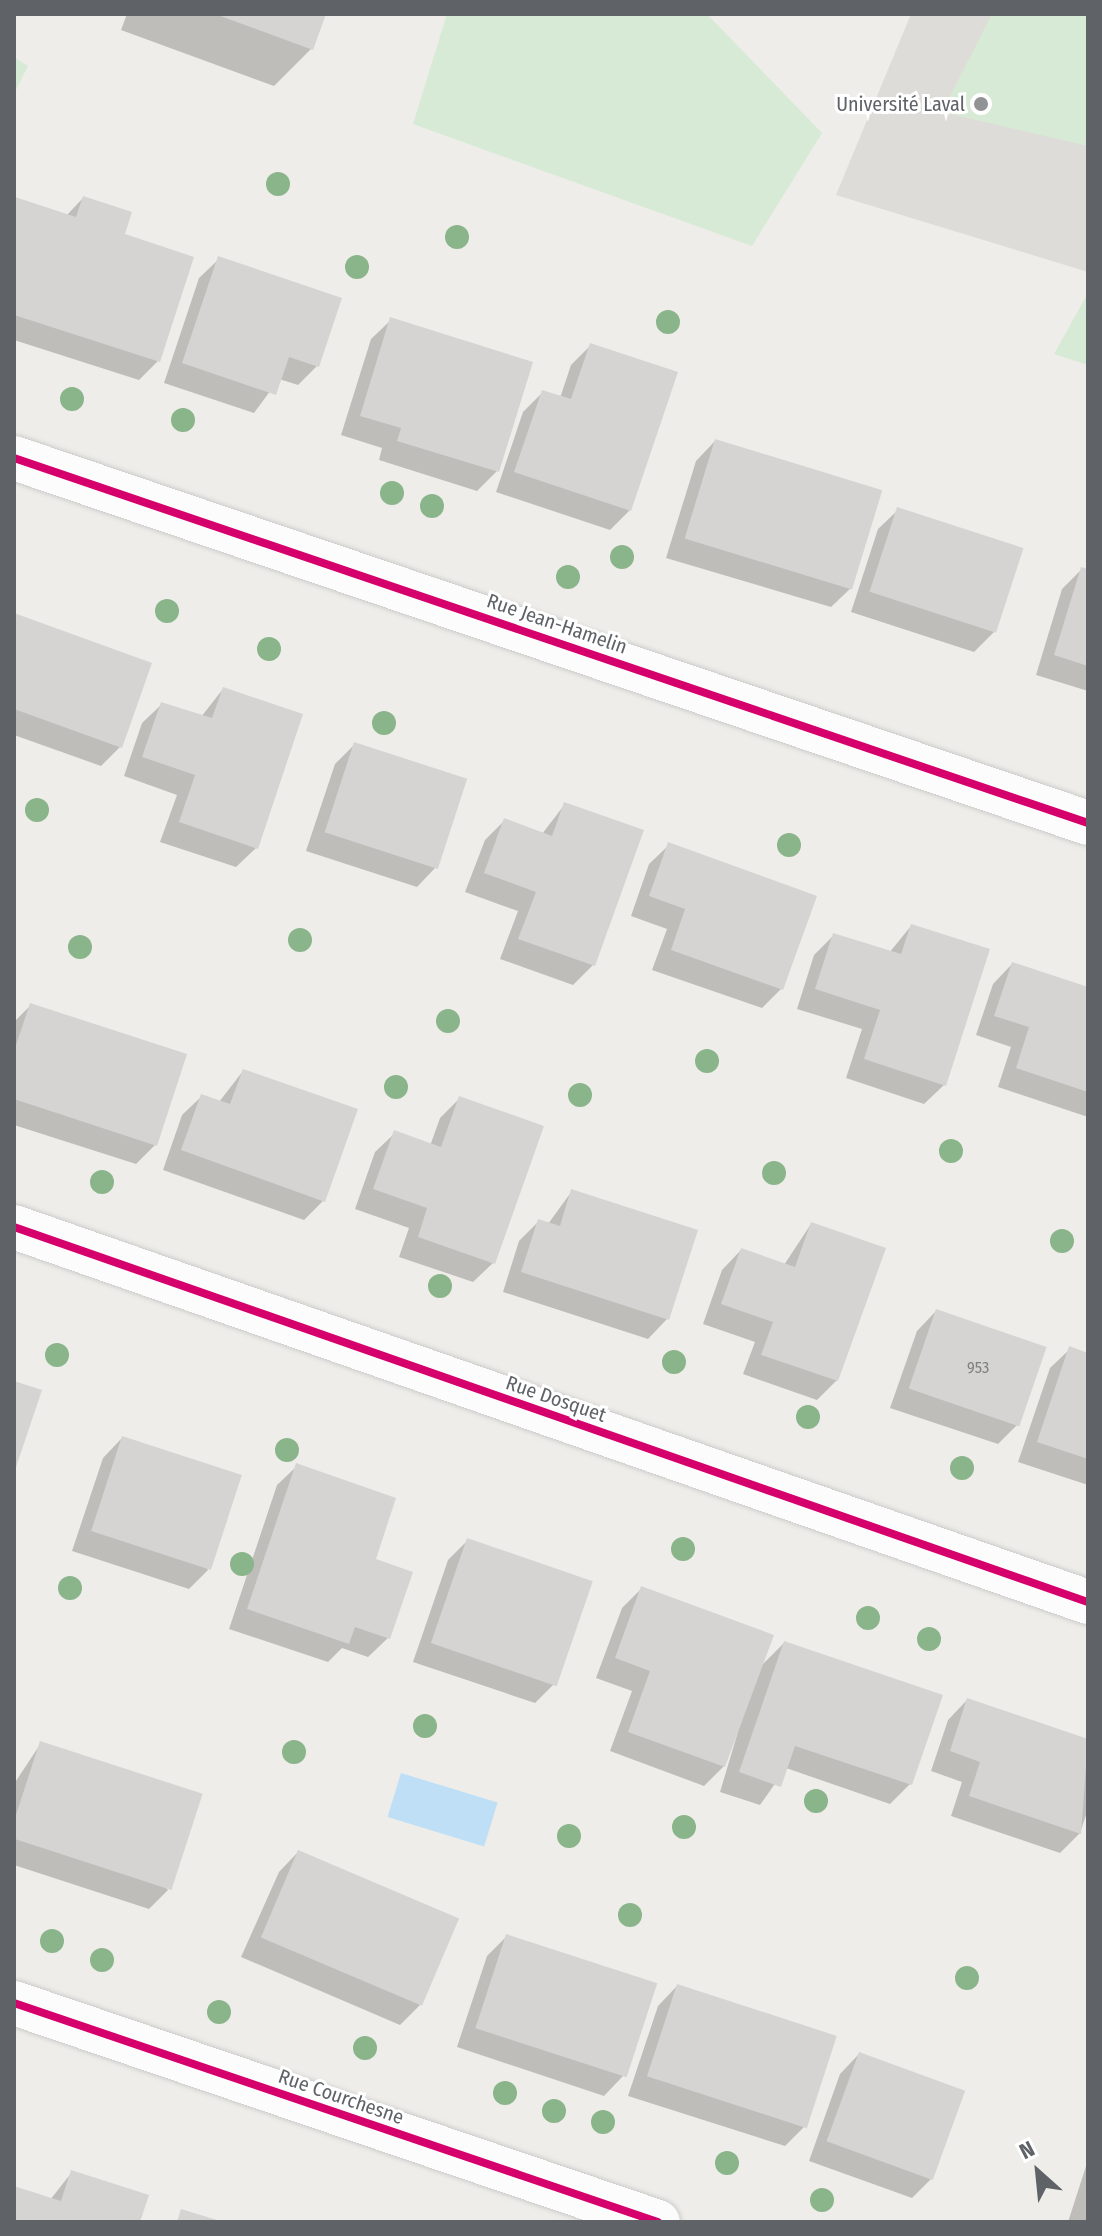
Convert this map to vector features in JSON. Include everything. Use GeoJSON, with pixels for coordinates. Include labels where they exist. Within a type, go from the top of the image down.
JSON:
{"type":"FeatureCollection","features":[{"type":"Feature","properties":{"kind":"street","name":"Rue Jean-Hamelin"},"geometry":{"type":"LineString","coordinates":[[14,458],[1088,823]]}},
{"type":"Feature","properties":{"kind":"street","name":"Rue Dosquet"},"geometry":{"type":"LineString","coordinates":[[14,1227],[1088,1602]]}},
{"type":"Feature","properties":{"kind":"street","name":"Rue Courchesne"},"geometry":{"type":"LineString","coordinates":[[14,2003],[658,2222]]}},
{"type":"Feature","properties":{"kind":"shaded area","name":"Université Laval"},"geometry":{"type":"Polygon","coordinates":[[[911,14],[1088,14],[1088,272],[836,195],[911,14]]]}},
{"type":"Feature","properties":{"kind":"green space"},"geometry":{"type":"Polygon","coordinates":[[[447,14],[707,14],[822,133],[752,246],[413,124],[447,14]]]}},
{"type":"Feature","properties":{"kind":"green space"},"geometry":{"type":"Polygon","coordinates":[[[992,14],[1088,14],[1088,146],[942,112],[992,14]]]}},
{"type":"Feature","properties":{"kind":"green space"},"geometry":{"type":"Polygon","coordinates":[[[14,57],[28,66],[14,94],[14,57]]]}},
{"type":"Feature","properties":{"kind":"green space"},"geometry":{"type":"Polygon","coordinates":[[[1088,293],[1088,365],[1054,354],[1088,293]]]}},
{"type":"Feature","properties":{"kind":"water"},"geometry":{"type":"Polygon","coordinates":[[[401,1773],[498,1803],[484,1847],[388,1817],[401,1773]]]}},
{"type":"Feature","properties":{"kind":"building"},"geometry":{"type":"Polygon","coordinates":[[[215,14],[326,14],[313,50],[215,14]]]}},
{"type":"Feature","properties":{"kind":"building"},"geometry":{"type":"Polygon","coordinates":[[[83,196],[132,212],[125,234],[194,257],[160,362],[14,315],[15,197],[76,217],[83,196]]]}},
{"type":"Feature","properties":{"kind":"building"},"geometry":{"type":"Polygon","coordinates":[[[218,256],[342,298],[319,367],[289,357],[276,395],[182,363],[218,256]]]}},
{"type":"Feature","properties":{"kind":"building"},"geometry":{"type":"Polygon","coordinates":[[[390,317],[533,362],[499,472],[397,441],[401,428],[360,416],[390,317]]]}},
{"type":"Feature","properties":{"kind":"building"},"geometry":{"type":"Polygon","coordinates":[[[590,343],[678,372],[631,511],[514,472],[542,390],[571,399],[590,343]]]}},
{"type":"Feature","properties":{"kind":"building"},"geometry":{"type":"Polygon","coordinates":[[[715,439],[882,490],[852,590],[685,538],[715,439]]]}},
{"type":"Feature","properties":{"kind":"building"},"geometry":{"type":"Polygon","coordinates":[[[897,507],[1023,548],[996,633],[869,592],[897,507]]]}},
{"type":"Feature","properties":{"kind":"building"},"geometry":{"type":"Polygon","coordinates":[[[1081,567],[1088,569],[1088,666],[1054,655],[1081,567]]]}},
{"type":"Feature","properties":{"kind":"building"},"geometry":{"type":"Polygon","coordinates":[[[14,613],[152,663],[122,748],[14,709],[14,613]]]}},
{"type":"Feature","properties":{"kind":"building"},"geometry":{"type":"Polygon","coordinates":[[[223,687],[303,714],[258,849],[179,822],[195,775],[142,757],[161,702],[212,718],[223,687]]]}},
{"type":"Feature","properties":{"kind":"building"},"geometry":{"type":"Polygon","coordinates":[[[354,742],[467,779],[438,869],[325,832],[354,742]]]}},
{"type":"Feature","properties":{"kind":"building"},"geometry":{"type":"Polygon","coordinates":[[[564,802],[644,830],[595,966],[518,939],[536,892],[484,873],[504,818],[552,836],[564,802]]]}},
{"type":"Feature","properties":{"kind":"building"},"geometry":{"type":"Polygon","coordinates":[[[668,842],[817,896],[783,990],[671,950],[685,909],[649,896],[668,842]]]}},
{"type":"Feature","properties":{"kind":"building"},"geometry":{"type":"Polygon","coordinates":[[[911,924],[990,949],[946,1086],[864,1059],[880,1010],[815,989],[833,933],[901,954],[911,924]]]}},
{"type":"Feature","properties":{"kind":"building"},"geometry":{"type":"Polygon","coordinates":[[[1012,962],[1088,987],[1088,1092],[1016,1068],[1029,1027],[994,1016],[1012,962]]]}},
{"type":"Feature","properties":{"kind":"building"},"geometry":{"type":"Polygon","coordinates":[[[30,1003],[187,1054],[157,1146],[14,1099],[14,1051],[30,1003]]]}},
{"type":"Feature","properties":{"kind":"building"},"geometry":{"type":"Polygon","coordinates":[[[243,1069],[358,1109],[325,1202],[181,1150],[201,1094],[230,1104],[243,1069]]]}},
{"type":"Feature","properties":{"kind":"building"},"geometry":{"type":"Polygon","coordinates":[[[459,1096],[544,1126],[495,1264],[418,1237],[427,1208],[373,1189],[394,1130],[441,1147],[459,1096]]]}},
{"type":"Feature","properties":{"kind":"building"},"geometry":{"type":"Polygon","coordinates":[[[571,1189],[698,1230],[669,1320],[521,1272],[538,1219],[560,1226],[571,1189]]]}},
{"type":"Feature","properties":{"kind":"building"},"geometry":{"type":"Polygon","coordinates":[[[811,1222],[886,1248],[838,1381],[761,1355],[773,1322],[721,1304],[741,1248],[795,1267],[811,1222]]]}},
{"type":"Feature","properties":{"kind":"building"},"geometry":{"type":"Polygon","coordinates":[[[936,1309],[1047,1347],[1019,1427],[909,1388],[936,1309]]]}},
{"type":"Feature","properties":{"kind":"building"},"geometry":{"type":"Polygon","coordinates":[[[1069,1346],[1088,1353],[1088,1459],[1037,1442],[1069,1346]]]}},
{"type":"Feature","properties":{"kind":"building"},"geometry":{"type":"Polygon","coordinates":[[[14,1381],[42,1390],[15,1470],[14,1470],[14,1381]]]}},
{"type":"Feature","properties":{"kind":"building"},"geometry":{"type":"Polygon","coordinates":[[[122,1436],[242,1475],[211,1570],[91,1531],[122,1436]]]}},
{"type":"Feature","properties":{"kind":"building"},"geometry":{"type":"Polygon","coordinates":[[[296,1463],[396,1498],[376,1559],[413,1572],[390,1639],[355,1627],[349,1644],[247,1609],[296,1463]]]}},
{"type":"Feature","properties":{"kind":"building"},"geometry":{"type":"Polygon","coordinates":[[[467,1538],[593,1581],[557,1686],[431,1643],[467,1538]]]}},
{"type":"Feature","properties":{"kind":"building"},"geometry":{"type":"Polygon","coordinates":[[[641,1586],[774,1635],[725,1767],[628,1732],[650,1671],[615,1658],[641,1586]]]}},
{"type":"Feature","properties":{"kind":"building"},"geometry":{"type":"Polygon","coordinates":[[[784,1641],[943,1695],[912,1785],[795,1746],[781,1787],[739,1772],[784,1641]]]}},
{"type":"Feature","properties":{"kind":"building"},"geometry":{"type":"Polygon","coordinates":[[[967,1698],[1088,1739],[1081,1834],[969,1796],[980,1762],[950,1751],[967,1698]]]}},
{"type":"Feature","properties":{"kind":"building"},"geometry":{"type":"Polygon","coordinates":[[[40,1741],[203,1794],[171,1890],[14,1839],[14,1821],[40,1741]]]}},
{"type":"Feature","properties":{"kind":"building"},"geometry":{"type":"Polygon","coordinates":[[[298,1850],[459,1918],[422,2006],[261,1937],[298,1850]]]}},
{"type":"Feature","properties":{"kind":"building"},"geometry":{"type":"Polygon","coordinates":[[[506,1934],[657,1983],[627,2077],[475,2028],[506,1934]]]}},
{"type":"Feature","properties":{"kind":"building"},"geometry":{"type":"Polygon","coordinates":[[[677,1984],[837,2036],[807,2128],[647,2076],[677,1984]]]}},
{"type":"Feature","properties":{"kind":"building"},"geometry":{"type":"Polygon","coordinates":[[[859,2052],[965,2091],[933,2180],[827,2141],[859,2052]]]}},
{"type":"Feature","properties":{"kind":"building"},"geometry":{"type":"Polygon","coordinates":[[[71,2170],[149,2195],[140,2222],[14,2222],[14,2186],[61,2201],[71,2170]]]}},
{"type":"Feature","properties":{"kind":"building"},"geometry":{"type":"Polygon","coordinates":[[[181,2209],[220,2221],[220,2222],[177,2222],[181,2209]]]}},
{"type":"Feature","properties":{"kind":"cycle path"},"geometry":{"type":"LineString","coordinates":[[14,458],[1088,823]]}},
{"type":"Feature","properties":{"kind":"cycle path"},"geometry":{"type":"LineString","coordinates":[[14,1227],[1088,1602]]}},
{"type":"Feature","properties":{"kind":"cycle path"},"geometry":{"type":"LineString","coordinates":[[14,2003],[658,2222]]}},
{"type":"Feature","properties":{"kind":"place","name":"Université Laval"},"geometry":{"type":"Point","coordinates":[981,104]}}]}
